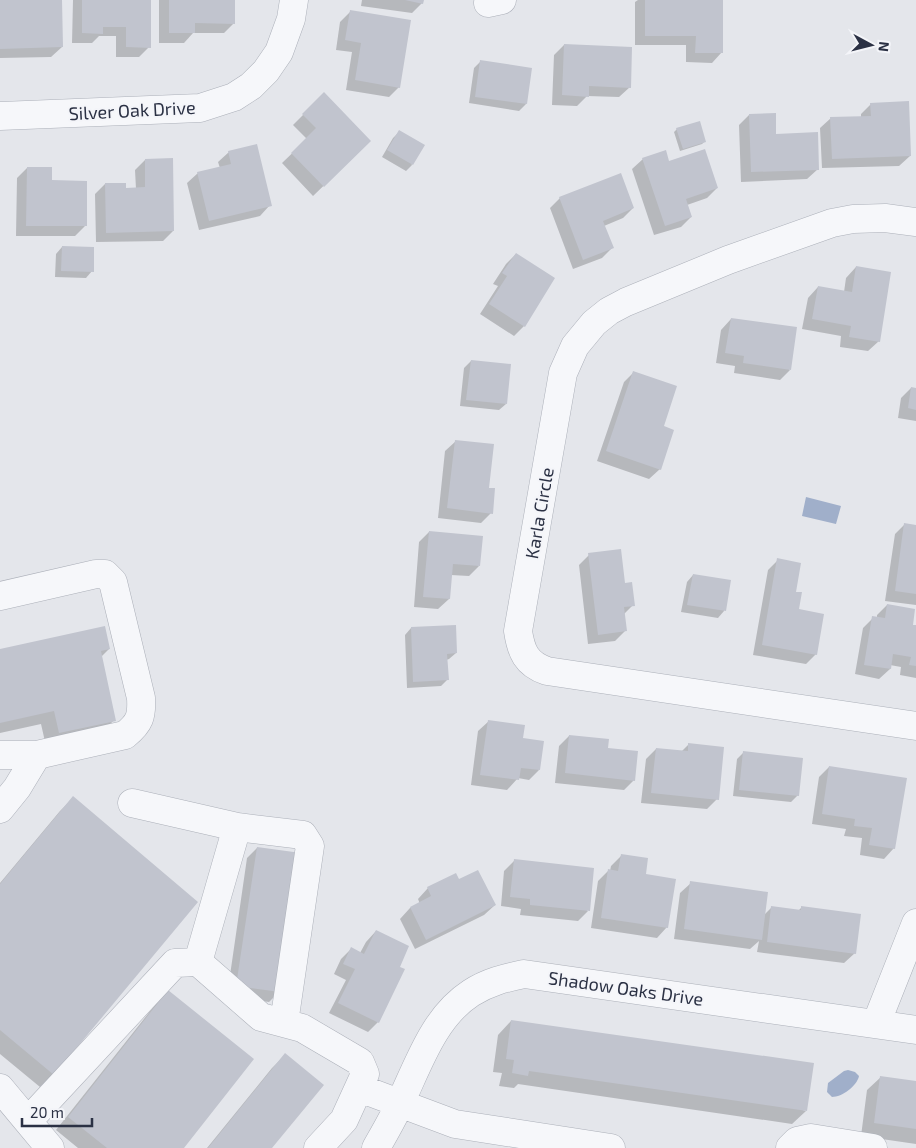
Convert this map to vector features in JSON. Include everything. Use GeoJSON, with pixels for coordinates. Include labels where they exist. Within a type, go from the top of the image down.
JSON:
{"type":"FeatureCollection","features":[{"type":"Feature","properties":{"kind":"street","name":"Silver Oak Drive"},"geometry":{"type":"LineString","coordinates":[[0,116],[200,108],[234,96],[251,86],[266,71],[279,52],[291,19],[294,0]]}},
{"type":"Feature","properties":{"kind":"street","name":"Karla Circle"},"geometry":{"type":"LineString","coordinates":[[916,222],[885,218],[853,219],[832,223],[728,260],[626,302],[609,311],[594,323],[575,346],[563,373],[518,631],[520,646],[528,660],[540,669],[547,671],[916,726]]}},
{"type":"Feature","properties":{"kind":"street"},"geometry":{"type":"LineString","coordinates":[[0,596],[96,574],[105,574],[114,582],[141,698],[142,711],[139,720],[125,735],[37,755],[0,754]]}},
{"type":"Feature","properties":{"kind":"street"},"geometry":{"type":"LineString","coordinates":[[0,809],[17,788],[37,755]]}},
{"type":"Feature","properties":{"kind":"street"},"geometry":{"type":"LineString","coordinates":[[132,803],[237,827],[303,835],[310,846],[284,1022]]}},
{"type":"Feature","properties":{"kind":"street"},"geometry":{"type":"LineString","coordinates":[[198,962],[237,827]]}},
{"type":"Feature","properties":{"kind":"street"},"geometry":{"type":"LineString","coordinates":[[876,1024],[916,923]]}},
{"type":"Feature","properties":{"kind":"street"},"geometry":{"type":"LineString","coordinates":[[28,1121],[175,963],[198,962],[262,1016],[302,1028],[360,1062],[365,1074],[344,1120],[318,1148]]}},
{"type":"Feature","properties":{"kind":"street","name":"Shadow Oaks Drive"},"geometry":{"type":"LineString","coordinates":[[376,1148],[401,1103],[419,1060],[443,1020],[456,1005],[471,993],[496,980],[524,974],[916,1030]]}},
{"type":"Feature","properties":{"kind":"street"},"geometry":{"type":"LineString","coordinates":[[0,1088],[50,1148]]}},
{"type":"Feature","properties":{"kind":"street"},"geometry":{"type":"LineString","coordinates":[[359,1088],[455,1124],[611,1148]]}},
{"type":"Feature","properties":{"kind":"street"},"geometry":{"type":"LineString","coordinates":[[790,1148],[797,1141],[811,1138],[873,1148]]}},
{"type":"Feature","properties":{"kind":"water"},"geometry":{"type":"Polygon","coordinates":[[[806,497],[841,506],[836,524],[802,516],[806,497]]]}},
{"type":"Feature","properties":{"kind":"water"},"geometry":{"type":"Polygon","coordinates":[[[848,1070],[855,1072],[859,1076],[858,1080],[849,1090],[836,1097],[832,1097],[827,1092],[828,1083],[848,1070]]]}},
{"type":"Feature","properties":{"kind":"building"},"geometry":{"type":"Polygon","coordinates":[[[0,0],[62,0],[63,47],[0,49],[0,0]]]}},
{"type":"Feature","properties":{"kind":"building"},"geometry":{"type":"Polygon","coordinates":[[[82,0],[151,0],[151,48],[126,47],[126,27],[103,27],[103,34],[82,33],[82,0]]]}},
{"type":"Feature","properties":{"kind":"building"},"geometry":{"type":"Polygon","coordinates":[[[169,0],[235,0],[235,24],[195,23],[195,33],[169,33],[169,0]]]}},
{"type":"Feature","properties":{"kind":"building"},"geometry":{"type":"Polygon","coordinates":[[[405,0],[424,0],[423,4],[405,0]]]}},
{"type":"Feature","properties":{"kind":"building"},"geometry":{"type":"Polygon","coordinates":[[[645,0],[723,0],[723,53],[695,53],[696,36],[645,36],[645,0]]]}},
{"type":"Feature","properties":{"kind":"building"},"geometry":{"type":"Polygon","coordinates":[[[350,10],[411,20],[400,88],[355,80],[361,43],[345,40],[350,10]]]}},
{"type":"Feature","properties":{"kind":"building"},"geometry":{"type":"Polygon","coordinates":[[[564,44],[632,47],[631,88],[589,86],[589,97],[562,95],[564,44]]]}},
{"type":"Feature","properties":{"kind":"building"},"geometry":{"type":"Polygon","coordinates":[[[480,60],[532,68],[527,104],[475,97],[480,60]]]}},
{"type":"Feature","properties":{"kind":"building"},"geometry":{"type":"Polygon","coordinates":[[[324,92],[371,141],[324,187],[291,153],[316,128],[302,114],[324,92]]]}},
{"type":"Feature","properties":{"kind":"building"},"geometry":{"type":"Polygon","coordinates":[[[909,101],[911,156],[832,159],[830,117],[871,116],[870,103],[909,101]]]}},
{"type":"Feature","properties":{"kind":"building"},"geometry":{"type":"Polygon","coordinates":[[[776,113],[776,134],[818,132],[819,170],[751,172],[749,114],[776,113]]]}},
{"type":"Feature","properties":{"kind":"building"},"geometry":{"type":"Polygon","coordinates":[[[700,121],[706,142],[683,149],[676,128],[700,121]]]}},
{"type":"Feature","properties":{"kind":"building"},"geometry":{"type":"Polygon","coordinates":[[[399,130],[425,145],[413,165],[387,150],[399,130]]]}},
{"type":"Feature","properties":{"kind":"building"},"geometry":{"type":"Polygon","coordinates":[[[257,144],[272,206],[209,221],[197,172],[231,164],[228,151],[257,144]]]}},
{"type":"Feature","properties":{"kind":"building"},"geometry":{"type":"Polygon","coordinates":[[[705,149],[718,188],[686,199],[692,217],[665,226],[642,158],[666,150],[669,161],[705,149]]]}},
{"type":"Feature","properties":{"kind":"building"},"geometry":{"type":"Polygon","coordinates":[[[173,158],[174,231],[106,233],[105,183],[126,183],[126,188],[145,187],[145,159],[173,158]]]}},
{"type":"Feature","properties":{"kind":"building"},"geometry":{"type":"Polygon","coordinates":[[[27,167],[52,167],[52,180],[87,181],[87,226],[26,226],[27,167]]]}},
{"type":"Feature","properties":{"kind":"building"},"geometry":{"type":"Polygon","coordinates":[[[621,173],[634,208],[603,221],[614,248],[583,260],[559,197],[621,173]]]}},
{"type":"Feature","properties":{"kind":"building"},"geometry":{"type":"Polygon","coordinates":[[[62,246],[94,247],[94,272],[61,271],[62,246]]]}},
{"type":"Feature","properties":{"kind":"building"},"geometry":{"type":"Polygon","coordinates":[[[516,253],[555,278],[525,327],[489,304],[507,276],[502,273],[516,253]]]}},
{"type":"Feature","properties":{"kind":"building"},"geometry":{"type":"Polygon","coordinates":[[[856,266],[891,272],[880,342],[849,337],[851,326],[812,319],[818,286],[852,292],[856,266]]]}},
{"type":"Feature","properties":{"kind":"building"},"geometry":{"type":"Polygon","coordinates":[[[731,318],[797,327],[791,370],[743,363],[744,356],[725,353],[731,318]]]}},
{"type":"Feature","properties":{"kind":"building"},"geometry":{"type":"Polygon","coordinates":[[[471,360],[511,364],[507,404],[466,400],[471,360]]]}},
{"type":"Feature","properties":{"kind":"building"},"geometry":{"type":"Polygon","coordinates":[[[633,371],[677,386],[664,426],[674,430],[661,470],[606,451],[633,371]]]}},
{"type":"Feature","properties":{"kind":"building"},"geometry":{"type":"Polygon","coordinates":[[[911,387],[916,388],[916,410],[908,408],[911,387]]]}},
{"type":"Feature","properties":{"kind":"building"},"geometry":{"type":"Polygon","coordinates":[[[455,440],[494,444],[489,488],[495,488],[493,514],[447,508],[455,440]]]}},
{"type":"Feature","properties":{"kind":"building"},"geometry":{"type":"Polygon","coordinates":[[[904,523],[916,525],[916,594],[895,591],[904,523]]]}},
{"type":"Feature","properties":{"kind":"building"},"geometry":{"type":"Polygon","coordinates":[[[429,531],[483,536],[480,566],[453,564],[450,599],[423,597],[429,531]]]}},
{"type":"Feature","properties":{"kind":"building"},"geometry":{"type":"Polygon","coordinates":[[[621,549],[625,583],[632,582],[635,606],[624,607],[627,631],[598,635],[588,553],[621,549]]]}},
{"type":"Feature","properties":{"kind":"building"},"geometry":{"type":"Polygon","coordinates":[[[777,558],[801,563],[796,592],[802,592],[799,609],[824,614],[817,655],[762,645],[777,558]]]}},
{"type":"Feature","properties":{"kind":"building"},"geometry":{"type":"Polygon","coordinates":[[[693,574],[731,580],[726,611],[687,605],[693,574]]]}},
{"type":"Feature","properties":{"kind":"building"},"geometry":{"type":"Polygon","coordinates":[[[887,604],[915,609],[913,625],[916,625],[916,666],[909,665],[911,657],[893,654],[891,669],[864,665],[872,616],[885,618],[887,604]]]}},
{"type":"Feature","properties":{"kind":"building"},"geometry":{"type":"Polygon","coordinates":[[[456,625],[457,653],[447,654],[449,680],[413,682],[411,627],[456,625]]]}},
{"type":"Feature","properties":{"kind":"building"},"geometry":{"type":"Polygon","coordinates":[[[105,626],[110,649],[101,651],[116,721],[59,733],[54,711],[0,723],[0,649],[105,626]]]}},
{"type":"Feature","properties":{"kind":"building"},"geometry":{"type":"Polygon","coordinates":[[[488,720],[525,725],[523,738],[544,741],[540,770],[521,768],[519,780],[480,775],[488,720]]]}},
{"type":"Feature","properties":{"kind":"building"},"geometry":{"type":"Polygon","coordinates":[[[569,735],[609,739],[608,748],[638,751],[635,781],[565,773],[569,735]]]}},
{"type":"Feature","properties":{"kind":"building"},"geometry":{"type":"Polygon","coordinates":[[[688,743],[724,747],[719,800],[651,793],[656,748],[688,751],[688,743]]]}},
{"type":"Feature","properties":{"kind":"building"},"geometry":{"type":"Polygon","coordinates":[[[743,751],[803,758],[799,796],[739,790],[743,751]]]}},
{"type":"Feature","properties":{"kind":"building"},"geometry":{"type":"Polygon","coordinates":[[[829,766],[907,778],[895,849],[869,845],[872,828],[854,826],[855,819],[822,814],[829,766]]]}},
{"type":"Feature","properties":{"kind":"building"},"geometry":{"type":"Polygon","coordinates":[[[73,796],[198,902],[54,1075],[0,1030],[0,884],[73,796]]]}},
{"type":"Feature","properties":{"kind":"building"},"geometry":{"type":"Polygon","coordinates":[[[257,847],[301,853],[280,992],[236,986],[257,847]]]}},
{"type":"Feature","properties":{"kind":"building"},"geometry":{"type":"Polygon","coordinates":[[[621,854],[648,858],[646,874],[676,879],[668,928],[601,918],[608,869],[618,871],[621,854]]]}},
{"type":"Feature","properties":{"kind":"building"},"geometry":{"type":"Polygon","coordinates":[[[514,859],[594,868],[590,911],[530,905],[530,899],[510,897],[514,859]]]}},
{"type":"Feature","properties":{"kind":"building"},"geometry":{"type":"Polygon","coordinates":[[[478,870],[496,905],[426,940],[410,907],[431,896],[427,887],[456,873],[459,879],[478,870]]]}},
{"type":"Feature","properties":{"kind":"building"},"geometry":{"type":"Polygon","coordinates":[[[690,881],[768,892],[762,940],[684,929],[690,881]]]}},
{"type":"Feature","properties":{"kind":"building"},"geometry":{"type":"Polygon","coordinates":[[[771,906],[801,910],[801,906],[861,914],[856,954],[767,942],[771,906]]]}},
{"type":"Feature","properties":{"kind":"building"},"geometry":{"type":"Polygon","coordinates":[[[376,930],[409,946],[400,967],[405,969],[379,1023],[338,1003],[355,969],[343,964],[351,947],[364,954],[376,930]]]}},
{"type":"Feature","properties":{"kind":"building"},"geometry":{"type":"Polygon","coordinates":[[[168,990],[254,1059],[184,1148],[107,1148],[68,1117],[168,990]]]}},
{"type":"Feature","properties":{"kind":"building"},"geometry":{"type":"Polygon","coordinates":[[[511,1020],[814,1063],[807,1111],[529,1071],[528,1076],[512,1073],[514,1060],[506,1059],[511,1020]]]}},
{"type":"Feature","properties":{"kind":"building"},"geometry":{"type":"Polygon","coordinates":[[[285,1053],[324,1085],[272,1148],[208,1148],[285,1053]]]}},
{"type":"Feature","properties":{"kind":"building"},"geometry":{"type":"Polygon","coordinates":[[[880,1076],[916,1081],[916,1129],[874,1123],[880,1076]]]}}]}
